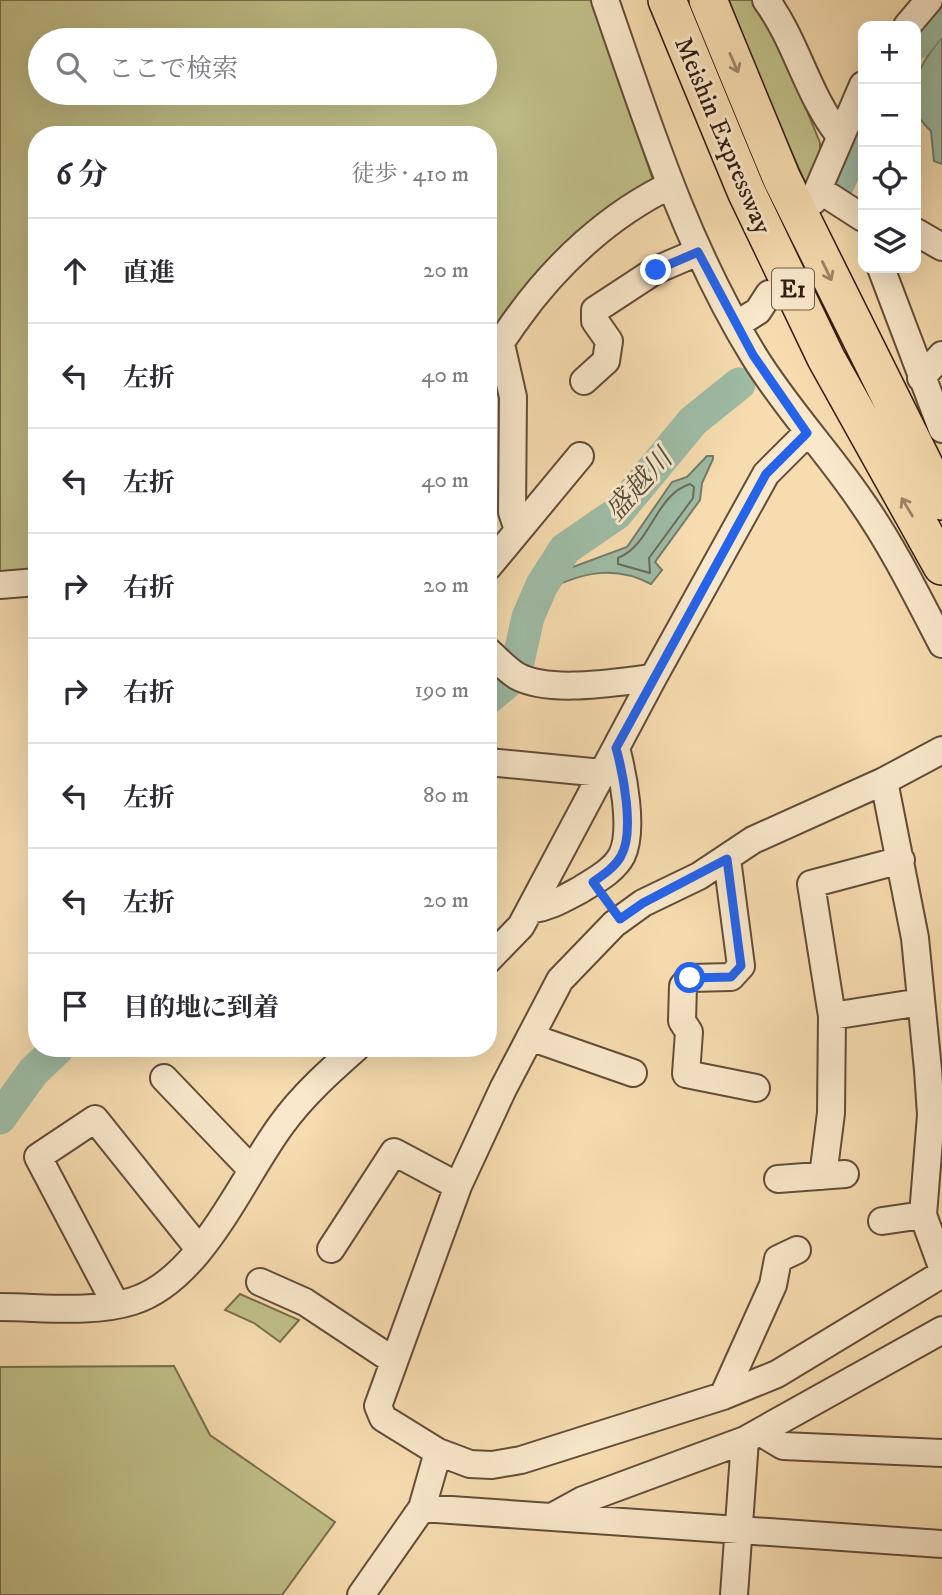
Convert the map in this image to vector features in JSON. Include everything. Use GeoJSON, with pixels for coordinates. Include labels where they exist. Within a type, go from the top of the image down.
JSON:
{"type":"FeatureCollection","features":[{"type":"Feature","properties":{"kind":"highway","name":"Meishin Expressway"},"geometry":{"type":"LineString","coordinates":[[667,0],[746,191],[826,358],[901,498],[942,566]]}},
{"type":"Feature","properties":{"kind":"highway","name":"Meishin Expressway"},"geometry":{"type":"LineString","coordinates":[[708,0],[782,179],[942,501]]}},
{"type":"Feature","properties":{"kind":"street"},"geometry":{"type":"LineString","coordinates":[[605,0],[671,185],[698,252],[736,325],[807,433],[863,503],[942,644]]}},
{"type":"Feature","properties":{"kind":"street"},"geometry":{"type":"LineString","coordinates":[[911,21],[929,0]]}},
{"type":"Feature","properties":{"kind":"street"},"geometry":{"type":"LineString","coordinates":[[774,5],[825,117],[840,135]]}},
{"type":"Feature","properties":{"kind":"street"},"geometry":{"type":"LineString","coordinates":[[858,96],[816,195],[858,216]]}},
{"type":"Feature","properties":{"kind":"street"},"geometry":{"type":"LineString","coordinates":[[497,348],[517,319],[582,244],[654,193],[671,185]]}},
{"type":"Feature","properties":{"kind":"street"},"geometry":{"type":"LineString","coordinates":[[921,235],[942,247]]}},
{"type":"Feature","properties":{"kind":"street"},"geometry":{"type":"LineString","coordinates":[[584,381],[606,361],[608,351],[609,341],[595,321],[595,310],[656,270],[698,252]]}},
{"type":"Feature","properties":{"kind":"street"},"geometry":{"type":"LineString","coordinates":[[883,273],[942,429]]}},
{"type":"Feature","properties":{"kind":"street"},"geometry":{"type":"LineString","coordinates":[[736,325],[758,310],[769,294]]}},
{"type":"Feature","properties":{"kind":"street"},"geometry":{"type":"LineString","coordinates":[[921,378],[942,355]]}},
{"type":"Feature","properties":{"kind":"street"},"geometry":{"type":"LineString","coordinates":[[497,356],[513,397],[512,512],[518,530]]}},
{"type":"Feature","properties":{"kind":"street"},"geometry":{"type":"LineString","coordinates":[[497,951],[521,926],[653,678],[766,474],[807,433]]}},
{"type":"Feature","properties":{"kind":"street"},"geometry":{"type":"LineString","coordinates":[[497,556],[580,456]]}},
{"type":"Feature","properties":{"kind":"street"},"geometry":{"type":"LineString","coordinates":[[0,585],[28,583]]}},
{"type":"Feature","properties":{"kind":"street"},"geometry":{"type":"LineString","coordinates":[[504,665],[534,682],[580,685],[653,678]]}},
{"type":"Feature","properties":{"kind":"street"},"geometry":{"type":"LineString","coordinates":[[530,910],[556,904],[593,882],[622,855],[626,832],[624,786],[616,748]]}},
{"type":"Feature","properties":{"kind":"street"},"geometry":{"type":"LineString","coordinates":[[942,750],[884,781],[753,840],[727,859],[643,903],[620,919],[560,980],[458,1186],[378,1406],[383,1418],[438,1452],[470,1464],[511,1461],[723,1396],[777,1374],[942,1275]]}},
{"type":"Feature","properties":{"kind":"street"},"geometry":{"type":"LineString","coordinates":[[497,763],[603,773]]}},
{"type":"Feature","properties":{"kind":"street"},"geometry":{"type":"LineString","coordinates":[[884,781],[901,860],[922,1002],[931,1115],[923,1215],[942,1267]]}},
{"type":"Feature","properties":{"kind":"street"},"geometry":{"type":"LineString","coordinates":[[727,859],[741,966],[731,977],[690,978],[683,986],[682,1021],[690,1032],[686,1074],[756,1088]]}},
{"type":"Feature","properties":{"kind":"street"},"geometry":{"type":"LineString","coordinates":[[778,1180],[834,1175],[831,1113],[832,1016],[811,884],[901,860]]}},
{"type":"Feature","properties":{"kind":"street"},"geometry":{"type":"LineString","coordinates":[[593,882],[620,919]]}},
{"type":"Feature","properties":{"kind":"street"},"geometry":{"type":"LineString","coordinates":[[832,1016],[922,1002]]}},
{"type":"Feature","properties":{"kind":"street"},"geometry":{"type":"LineString","coordinates":[[530,1037],[633,1073]]}},
{"type":"Feature","properties":{"kind":"street"},"geometry":{"type":"LineString","coordinates":[[0,1307],[116,1305],[136,1300],[159,1288],[188,1265],[282,1124],[310,1090],[346,1057]]}},
{"type":"Feature","properties":{"kind":"street"},"geometry":{"type":"LineString","coordinates":[[164,1079],[252,1171]]}},
{"type":"Feature","properties":{"kind":"street"},"geometry":{"type":"LineString","coordinates":[[116,1305],[38,1157],[95,1119],[199,1249]]}},
{"type":"Feature","properties":{"kind":"street"},"geometry":{"type":"LineString","coordinates":[[331,1249],[394,1152],[458,1186]]}},
{"type":"Feature","properties":{"kind":"street"},"geometry":{"type":"LineString","coordinates":[[882,1221],[923,1215]]}},
{"type":"Feature","properties":{"kind":"street"},"geometry":{"type":"LineString","coordinates":[[723,1396],[773,1285],[778,1259],[797,1250]]}},
{"type":"Feature","properties":{"kind":"street"},"geometry":{"type":"LineString","coordinates":[[260,1282],[305,1301],[394,1361]]}},
{"type":"Feature","properties":{"kind":"street"},"geometry":{"type":"LineString","coordinates":[[552,1517],[583,1500],[753,1436],[942,1330]]}},
{"type":"Feature","properties":{"kind":"street"},"geometry":{"type":"LineString","coordinates":[[753,1436],[783,1446],[942,1453]]}},
{"type":"Feature","properties":{"kind":"street"},"geometry":{"type":"LineString","coordinates":[[734,1595],[739,1530],[753,1436]]}},
{"type":"Feature","properties":{"kind":"street"},"geometry":{"type":"LineString","coordinates":[[361,1595],[422,1508],[438,1452]]}},
{"type":"Feature","properties":{"kind":"street"},"geometry":{"type":"LineString","coordinates":[[422,1508],[942,1544]]}},
{"type":"Feature","properties":{"kind":"shaded area"},"geometry":{"type":"Polygon","coordinates":[[[0,0],[592,0],[654,183],[497,333],[497,126],[28,126],[28,573],[0,575],[0,0]]]}},
{"type":"Feature","properties":{"kind":"shaded area"},"geometry":{"type":"Polygon","coordinates":[[[729,0],[757,0],[770,19],[820,143],[820,162],[806,184],[762,88],[729,0]]]}},
{"type":"Feature","properties":{"kind":"shaded area"},"geometry":{"type":"Polygon","coordinates":[[[240,1294],[299,1320],[280,1342],[254,1323],[225,1310],[240,1294]]]}},
{"type":"Feature","properties":{"kind":"shaded area"},"geometry":{"type":"Polygon","coordinates":[[[174,1366],[210,1435],[335,1522],[282,1595],[0,1595],[0,1367],[174,1366]]]}},
{"type":"Feature","properties":{"kind":"water"},"geometry":{"type":"Polygon","coordinates":[[[942,37],[942,164],[934,161],[931,131],[921,120],[921,69],[942,37]]]}},
{"type":"Feature","properties":{"kind":"water"},"geometry":{"type":"Polygon","coordinates":[[[707,456],[713,456],[713,459],[702,483],[700,500],[655,562],[662,570],[651,584],[625,574],[599,573],[573,579],[547,590],[554,574],[627,547],[672,482],[687,477],[707,456]]]}},
{"type":"Feature","properties":{"kind":"waterway","name":"盛越川"},"geometry":{"type":"LineString","coordinates":[[921,37],[942,11]]}},
{"type":"Feature","properties":{"kind":"waterway","name":"盛越川"},"geometry":{"type":"LineString","coordinates":[[839,182],[858,141]]}},
{"type":"Feature","properties":{"kind":"waterway","name":"盛越川"},"geometry":{"type":"LineString","coordinates":[[497,691],[505,684],[518,662],[528,617],[542,585],[565,549],[616,514],[693,421],[739,384]]}},
{"type":"Feature","properties":{"kind":"waterway"},"geometry":{"type":"LineString","coordinates":[[542,585],[556,581]]}},
{"type":"Feature","properties":{"kind":"waterway","name":"盛越川"},"geometry":{"type":"LineString","coordinates":[[0,1118],[33,1072],[49,1057]]}},
{"type":"Feature","properties":{"kind":"route"},"geometry":{"type":"LineString","coordinates":[[656,270],[698,252],[753,355],[807,433],[766,474],[616,748],[624,786],[626,832],[622,855],[609,870],[593,882],[620,919],[643,903],[727,859],[741,966],[731,977],[690,978]]}}]}
